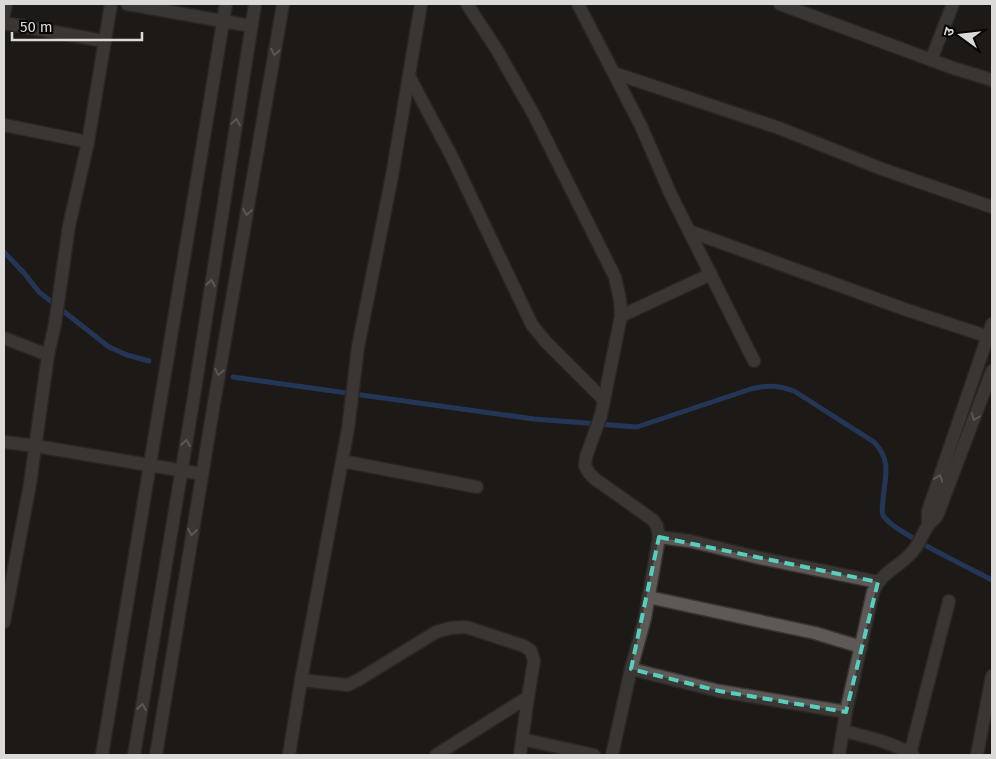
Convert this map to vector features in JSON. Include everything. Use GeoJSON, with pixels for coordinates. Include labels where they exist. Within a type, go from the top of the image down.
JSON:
{"type":"FeatureCollection","features":[{"type":"Feature","properties":{"kind":"street"},"geometry":{"type":"LineString","coordinates":[[4,14],[6,4]]}},
{"type":"Feature","properties":{"kind":"street"},"geometry":{"type":"LineString","coordinates":[[4,622],[30,484],[48,355],[60,296],[69,226],[88,142],[111,4]]}},
{"type":"Feature","properties":{"kind":"street"},"geometry":{"type":"LineString","coordinates":[[127,4],[251,26]]}},
{"type":"Feature","properties":{"kind":"street"},"geometry":{"type":"LineString","coordinates":[[102,755],[226,4]]}},
{"type":"Feature","properties":{"kind":"street"},"geometry":{"type":"LineString","coordinates":[[134,755],[182,470],[255,4]]}},
{"type":"Feature","properties":{"kind":"street"},"geometry":{"type":"LineString","coordinates":[[156,755],[283,4]]}},
{"type":"Feature","properties":{"kind":"street"},"geometry":{"type":"LineString","coordinates":[[289,755],[301,680],[348,428],[358,347],[392,176],[422,4]]}},
{"type":"Feature","properties":{"kind":"street"},"geometry":{"type":"LineString","coordinates":[[467,4],[497,50],[534,115],[616,277],[621,316],[601,415],[586,457],[585,466],[595,479],[653,520],[657,526],[659,537],[645,618],[631,669],[612,755]]}},
{"type":"Feature","properties":{"kind":"street"},"geometry":{"type":"LineString","coordinates":[[578,4],[641,126],[671,195],[754,361]]}},
{"type":"Feature","properties":{"kind":"street"},"geometry":{"type":"LineString","coordinates":[[931,60],[953,4]]}},
{"type":"Feature","properties":{"kind":"street"},"geometry":{"type":"LineString","coordinates":[[788,5],[931,60],[992,80]]}},
{"type":"Feature","properties":{"kind":"street"},"geometry":{"type":"LineString","coordinates":[[4,23],[104,41]]}},
{"type":"Feature","properties":{"kind":"street"},"geometry":{"type":"LineString","coordinates":[[614,73],[779,128],[882,169],[992,207]]}},
{"type":"Feature","properties":{"kind":"street"},"geometry":{"type":"LineString","coordinates":[[409,76],[452,157],[532,325],[546,342],[604,400]]}},
{"type":"Feature","properties":{"kind":"street"},"geometry":{"type":"LineString","coordinates":[[4,125],[88,142]]}},
{"type":"Feature","properties":{"kind":"street"},"geometry":{"type":"LineString","coordinates":[[689,231],[990,338]]}},
{"type":"Feature","properties":{"kind":"street"},"geometry":{"type":"LineString","coordinates":[[621,316],[711,274]]}},
{"type":"Feature","properties":{"kind":"street"},"geometry":{"type":"LineString","coordinates":[[926,529],[928,511],[990,338],[992,324]]}},
{"type":"Feature","properties":{"kind":"street"},"geometry":{"type":"LineString","coordinates":[[4,338],[48,355]]}},
{"type":"Feature","properties":{"kind":"street"},"geometry":{"type":"LineString","coordinates":[[839,755],[846,712],[873,592],[878,582],[888,572],[902,563],[915,550],[926,529],[941,509],[992,371]]}},
{"type":"Feature","properties":{"kind":"street"},"geometry":{"type":"LineString","coordinates":[[4,442],[150,464],[202,474]]}},
{"type":"Feature","properties":{"kind":"street"},"geometry":{"type":"LineString","coordinates":[[342,461],[477,487]]}},
{"type":"Feature","properties":{"kind":"street"},"geometry":{"type":"LineString","coordinates":[[659,537],[690,541],[760,558],[878,582]]}},
{"type":"Feature","properties":{"kind":"street"},"geometry":{"type":"LineString","coordinates":[[648,597],[815,633],[861,647]]}},
{"type":"Feature","properties":{"kind":"street"},"geometry":{"type":"LineString","coordinates":[[844,731],[874,738],[911,754],[950,601]]}},
{"type":"Feature","properties":{"kind":"street"},"geometry":{"type":"LineString","coordinates":[[301,680],[348,684],[358,680],[436,632],[450,628],[466,627],[524,646],[531,651],[534,660],[520,755]]}},
{"type":"Feature","properties":{"kind":"street"},"geometry":{"type":"LineString","coordinates":[[631,669],[719,691],[846,712]]}},
{"type":"Feature","properties":{"kind":"street"},"geometry":{"type":"LineString","coordinates":[[977,755],[992,676]]}},
{"type":"Feature","properties":{"kind":"street"},"geometry":{"type":"LineString","coordinates":[[436,755],[528,697]]}},
{"type":"Feature","properties":{"kind":"street"},"geometry":{"type":"LineString","coordinates":[[522,739],[594,755]]}},
{"type":"Feature","properties":{"kind":"highlighted area"},"geometry":{"type":"Polygon","coordinates":[[[659,537],[878,582],[846,712],[719,691],[631,669],[659,537]]]}},
{"type":"Feature","properties":{"kind":"waterway"},"geometry":{"type":"LineString","coordinates":[[4,252],[39,292],[109,347],[127,355],[149,361]]}},
{"type":"Feature","properties":{"kind":"waterway"},"geometry":{"type":"LineString","coordinates":[[233,377],[534,419],[637,427],[751,389],[772,386],[788,389],[874,442],[880,449],[886,469],[882,511],[889,522],[915,540],[992,580]]}}]}
